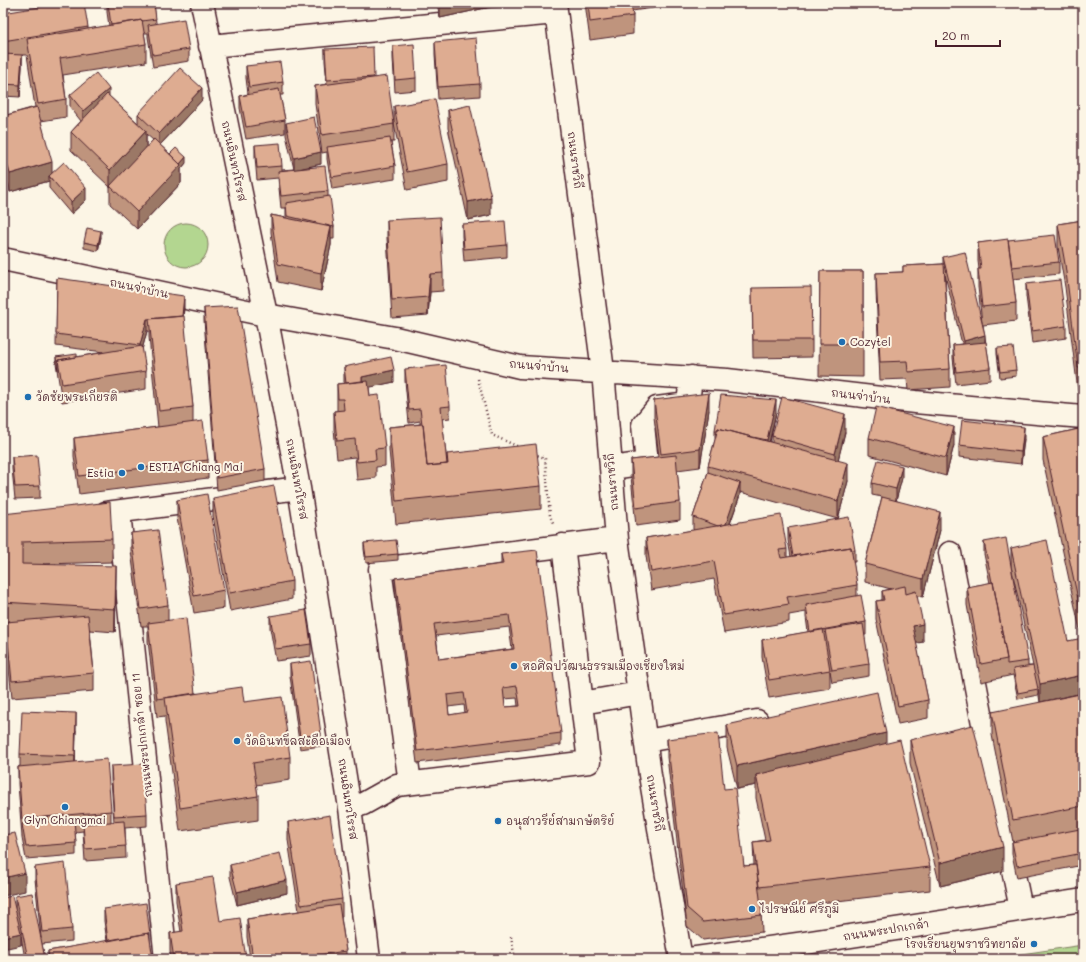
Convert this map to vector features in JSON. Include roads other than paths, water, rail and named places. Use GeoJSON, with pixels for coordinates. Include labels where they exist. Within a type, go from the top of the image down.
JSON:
{"type":"FeatureCollection","features":[{"type":"Feature","properties":{"kind":"street"},"geometry":{"type":"LineString","coordinates":[[3,12],[58,3]]}},
{"type":"Feature","properties":{"kind":"street","name":"ถนนอินทวโรรส"},"geometry":{"type":"LineString","coordinates":[[202,3],[266,315],[299,488],[350,808],[369,959]]}},
{"type":"Feature","properties":{"kind":"street"},"geometry":{"type":"LineString","coordinates":[[210,46],[556,8]]}},
{"type":"Feature","properties":{"kind":"street","name":"ถนนราชวิถี"},"geometry":{"type":"LineString","coordinates":[[556,8],[603,371],[617,539],[651,783],[681,959]]}},
{"type":"Feature","properties":{"kind":"street","name":"ถนนจ่าบ้าน"},"geometry":{"type":"LineString","coordinates":[[3,259],[266,315],[395,338],[520,367],[603,371],[727,380],[914,402],[1083,416]]}},
{"type":"Feature","properties":{"kind":"street"},"geometry":{"type":"LineString","coordinates":[[611,468],[647,463],[643,425],[657,408],[688,404],[691,377]]}},
{"type":"Feature","properties":{"kind":"street"},"geometry":{"type":"LineString","coordinates":[[88,515],[299,488]]}},
{"type":"Feature","properties":{"kind":"street","name":"ถนนพระปกเกล้า ซอย 11"},"geometry":{"type":"LineString","coordinates":[[119,512],[166,959]]}},
{"type":"Feature","properties":{"kind":"street"},"geometry":{"type":"LineString","coordinates":[[410,783],[380,569],[617,539]]}},
{"type":"Feature","properties":{"kind":"street"},"geometry":{"type":"LineString","coordinates":[[350,808],[363,804],[397,785],[589,762],[564,546]]}},
{"type":"Feature","properties":{"kind":"street"},"geometry":{"type":"LineString","coordinates":[[950,553],[991,728],[1021,910]]}},
{"type":"Feature","properties":{"kind":"street"},"geometry":{"type":"LineString","coordinates":[[582,703],[639,693]]}},
{"type":"Feature","properties":{"kind":"street"},"geometry":{"type":"LineString","coordinates":[[646,741],[776,718]]}},
{"type":"Feature","properties":{"kind":"street","name":"ถนนพระปกเกล้า"},"geometry":{"type":"LineString","coordinates":[[689,959],[805,943],[1083,900]]}},
{"type":"Feature","properties":{"kind":"place","name":"Cozytel"},"geometry":{"type":"Point","coordinates":[842,342]}},
{"type":"Feature","properties":{"kind":"place","name":"วัดชัยพระเกียรติ"},"geometry":{"type":"Point","coordinates":[28,397]}},
{"type":"Feature","properties":{"kind":"place","name":"ESTIA Chiang Mai"},"geometry":{"type":"Point","coordinates":[141,467]}},
{"type":"Feature","properties":{"kind":"place","name":"Estia"},"geometry":{"type":"Point","coordinates":[122,473]}},
{"type":"Feature","properties":{"kind":"place","name":"หอศิลปวัฒนธรรมเมืองเชียงใหม่"},"geometry":{"type":"Point","coordinates":[514,666]}},
{"type":"Feature","properties":{"kind":"place","name":"วัดอินทขีลสะดือเมือง"},"geometry":{"type":"Point","coordinates":[237,741]}},
{"type":"Feature","properties":{"kind":"place","name":"Glyn Chiangmai"},"geometry":{"type":"Point","coordinates":[65,807]}},
{"type":"Feature","properties":{"kind":"place","name":"อนุสาวรีย์สามกษัตริย์"},"geometry":{"type":"Point","coordinates":[498,821]}},
{"type":"Feature","properties":{"kind":"place","name":"ไปรษณีย์ ศรีภูมิ"},"geometry":{"type":"Point","coordinates":[752,909]}},
{"type":"Feature","properties":{"kind":"place","name":"โรงเรียนยุพราชวิทยาลัย"},"geometry":{"type":"Point","coordinates":[1034,944]}}]}
